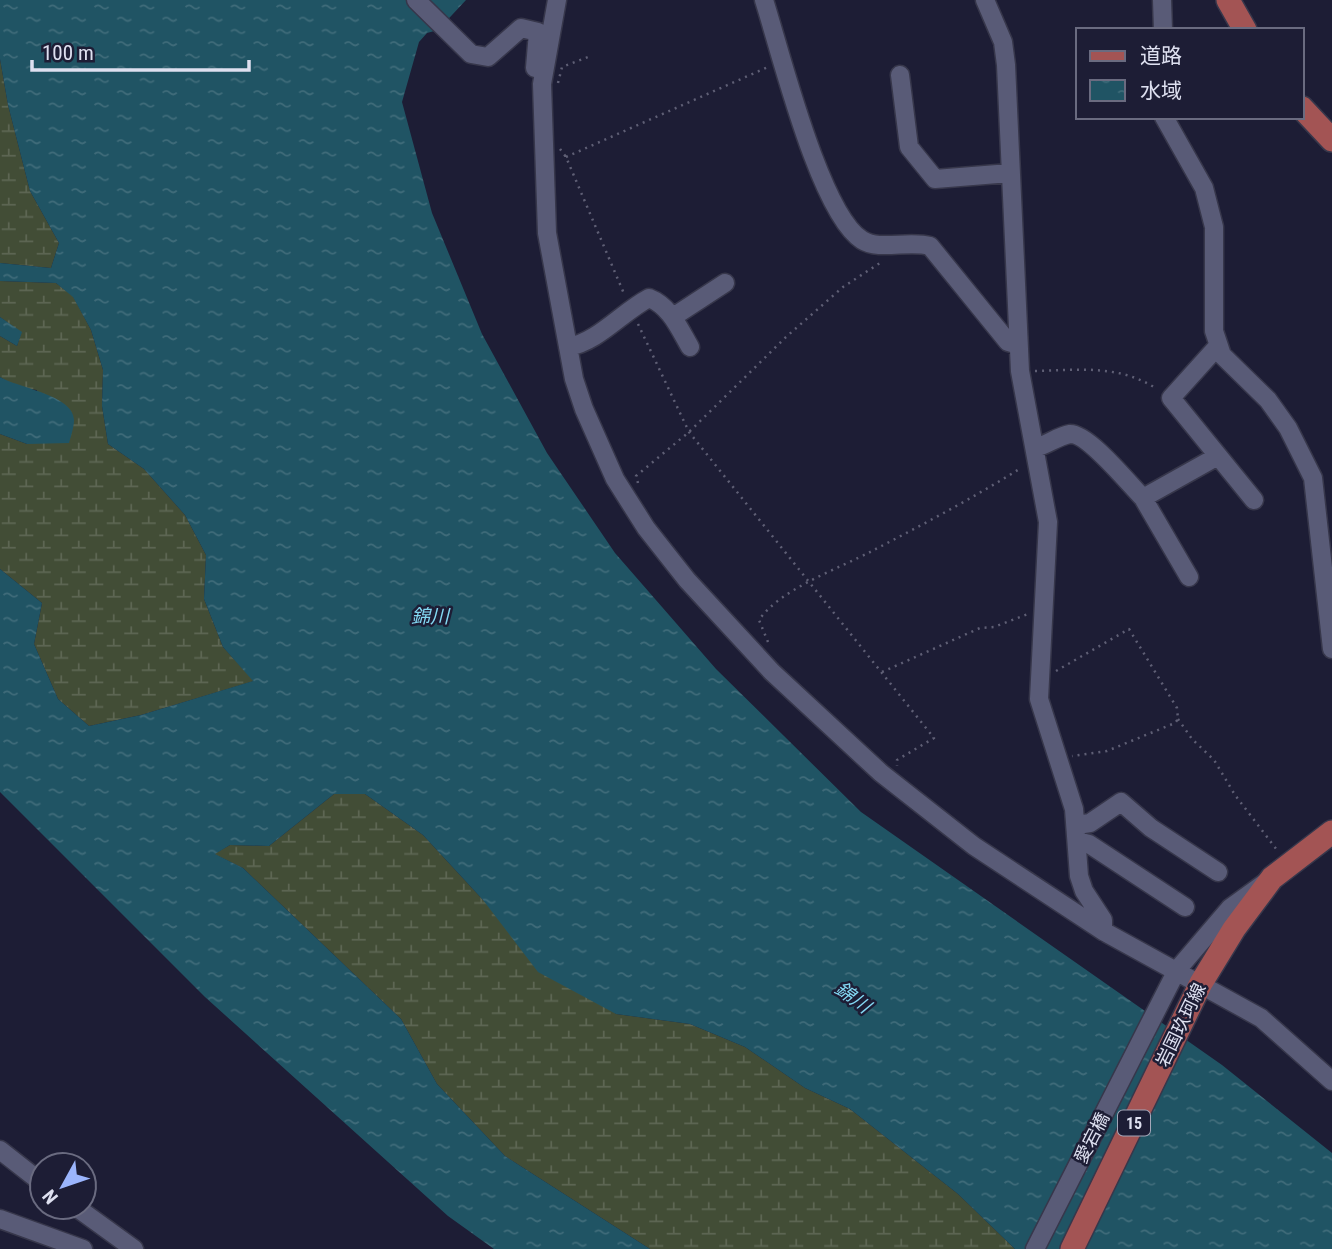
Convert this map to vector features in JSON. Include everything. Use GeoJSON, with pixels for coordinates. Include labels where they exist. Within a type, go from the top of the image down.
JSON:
{"type":"FeatureCollection","features":[{"type":"Feature","properties":{"kind":"main road"},"geometry":{"type":"LineString","coordinates":[[1228,0],[1244,28]]}},
{"type":"Feature","properties":{"kind":"main road"},"geometry":{"type":"LineString","coordinates":[[1304,110],[1332,140]]}},
{"type":"Feature","properties":{"kind":"main road","name":"岩国玖珂線"},"geometry":{"type":"LineString","coordinates":[[1072,1249],[1198,989],[1248,907],[1272,878],[1332,832]]}},
{"type":"Feature","properties":{"kind":"street"},"geometry":{"type":"LineString","coordinates":[[416,0],[471,54],[488,57],[521,28],[538,32],[535,67],[549,83]]}},
{"type":"Feature","properties":{"kind":"street"},"geometry":{"type":"LineString","coordinates":[[557,0],[549,83],[547,233],[568,347],[584,409],[615,479],[646,528],[738,637],[810,709],[891,781],[974,846],[1103,931],[1177,970],[1198,989],[1261,1018],[1332,1081]]}},
{"type":"Feature","properties":{"kind":"street"},"geometry":{"type":"LineString","coordinates":[[764,0],[810,148],[847,225],[863,241],[930,246],[1008,342],[1018,345]]}},
{"type":"Feature","properties":{"kind":"street"},"geometry":{"type":"LineString","coordinates":[[985,0],[1003,41],[1006,65],[1020,371],[1048,522],[1039,699],[1058,758],[1077,833],[1079,876],[1084,891],[1103,920],[1103,931]]}},
{"type":"Feature","properties":{"kind":"street"},"geometry":{"type":"LineString","coordinates":[[1162,0],[1163,28]]}},
{"type":"Feature","properties":{"kind":"street"},"geometry":{"type":"LineString","coordinates":[[900,75],[909,147],[935,179],[1010,173]]}},
{"type":"Feature","properties":{"kind":"street"},"geometry":{"type":"LineString","coordinates":[[1165,119],[1204,188],[1214,227],[1214,331],[1217,347],[1231,366],[1268,400],[1288,428],[1313,478],[1326,522],[1331,630]]}},
{"type":"Feature","properties":{"kind":"street"},"geometry":{"type":"LineString","coordinates":[[673,317],[725,283]]}},
{"type":"Feature","properties":{"kind":"street"},"geometry":{"type":"LineString","coordinates":[[568,347],[588,341],[631,308],[649,298],[657,301],[673,317],[690,347]]}},
{"type":"Feature","properties":{"kind":"street"},"geometry":{"type":"LineString","coordinates":[[1217,347],[1171,398],[1254,500]]}},
{"type":"Feature","properties":{"kind":"street"},"geometry":{"type":"LineString","coordinates":[[1036,454],[1068,434],[1088,442],[1143,498],[1189,577]]}},
{"type":"Feature","properties":{"kind":"street"},"geometry":{"type":"LineString","coordinates":[[1143,498],[1219,456]]}},
{"type":"Feature","properties":{"kind":"street"},"geometry":{"type":"LineString","coordinates":[[1077,833],[1121,802],[1151,828],[1218,872]]}},
{"type":"Feature","properties":{"kind":"street"},"geometry":{"type":"LineString","coordinates":[[1077,833],[1089,844],[1185,908]]}},
{"type":"Feature","properties":{"kind":"street","name":"愛宕橋"},"geometry":{"type":"LineString","coordinates":[[1035,1249],[1177,970],[1230,908],[1272,878]]}},
{"type":"Feature","properties":{"kind":"street"},"geometry":{"type":"LineString","coordinates":[[0,1150],[28,1172]]}},
{"type":"Feature","properties":{"kind":"street"},"geometry":{"type":"LineString","coordinates":[[0,1219],[83,1249]]}},
{"type":"Feature","properties":{"kind":"street"},"geometry":{"type":"LineString","coordinates":[[95,1221],[134,1249]]}},
{"type":"Feature","properties":{"kind":"path"},"geometry":{"type":"LineString","coordinates":[[549,83],[560,84],[562,67],[588,57]]}},
{"type":"Feature","properties":{"kind":"path"},"geometry":{"type":"LineString","coordinates":[[783,61],[566,157],[631,308],[689,432],[934,738],[897,760],[897,773]]}},
{"type":"Feature","properties":{"kind":"path"},"geometry":{"type":"LineString","coordinates":[[638,485],[636,476],[689,432],[796,328],[843,287],[878,265],[903,242]]}},
{"type":"Feature","properties":{"kind":"path"},"geometry":{"type":"LineString","coordinates":[[1020,371],[1104,369],[1128,374],[1171,398]]}},
{"type":"Feature","properties":{"kind":"path"},"geometry":{"type":"LineString","coordinates":[[771,647],[759,620],[767,608],[1036,454]]}},
{"type":"Feature","properties":{"kind":"path"},"geometry":{"type":"LineString","coordinates":[[882,672],[980,628],[994,627],[1044,609]]}},
{"type":"Feature","properties":{"kind":"path"},"geometry":{"type":"LineString","coordinates":[[1038,678],[1048,676],[1129,629],[1177,708],[1178,719],[1192,739],[1214,760],[1235,795],[1279,852]]}},
{"type":"Feature","properties":{"kind":"path"},"geometry":{"type":"LineString","coordinates":[[1058,758],[1107,751],[1178,719]]}},
{"type":"Feature","properties":{"kind":"green space"},"geometry":{"type":"Polygon","coordinates":[[[0,59],[8,105],[30,191],[59,243],[51,268],[0,263],[0,59]]]}},
{"type":"Feature","properties":{"kind":"green space"},"geometry":{"type":"Polygon","coordinates":[[[0,281],[56,283],[73,296],[91,330],[103,370],[102,406],[108,444],[144,469],[185,515],[206,555],[204,599],[223,647],[254,681],[141,715],[89,726],[58,699],[34,644],[42,603],[0,569],[0,434],[27,444],[37,390],[16,387],[0,377],[0,336],[17,346],[21,333],[0,317],[0,281]]]}},
{"type":"Feature","properties":{"kind":"green space"},"geometry":{"type":"Polygon","coordinates":[[[334,794],[365,794],[423,835],[483,900],[616,1014],[690,1024],[745,1047],[805,1088],[850,1109],[958,1194],[1015,1249],[650,1249],[505,1156],[437,1084],[401,1019],[243,868],[214,854],[230,845],[269,846],[334,794]]]}},
{"type":"Feature","properties":{"kind":"water","name":"錦川"},"geometry":{"type":"Polygon","coordinates":[[[0,0],[466,0],[438,30],[427,33],[419,42],[402,102],[432,213],[482,334],[547,453],[615,553],[716,669],[861,812],[1222,1065],[1332,1153],[1332,1249],[1015,1249],[958,1194],[850,1109],[805,1088],[745,1047],[690,1024],[616,1014],[538,972],[483,900],[423,835],[365,794],[334,794],[269,846],[230,845],[215,854],[243,868],[401,1019],[437,1084],[505,1156],[650,1249],[494,1249],[448,1216],[205,997],[0,792],[0,569],[42,603],[34,644],[58,699],[89,726],[141,715],[253,681],[223,647],[204,599],[206,555],[185,515],[144,469],[108,444],[102,406],[103,370],[91,330],[73,297],[56,283],[0,281],[0,263],[51,268],[59,243],[30,191],[8,105],[0,59],[0,0]]]}},
{"type":"Feature","properties":{"kind":"water"},"geometry":{"type":"Polygon","coordinates":[[[0,317],[22,332],[17,346],[0,336],[0,317]]]}},
{"type":"Feature","properties":{"kind":"water"},"geometry":{"type":"Polygon","coordinates":[[[0,377],[44,393],[65,404],[72,411],[74,420],[69,443],[27,444],[0,434],[0,377]]]}}]}
